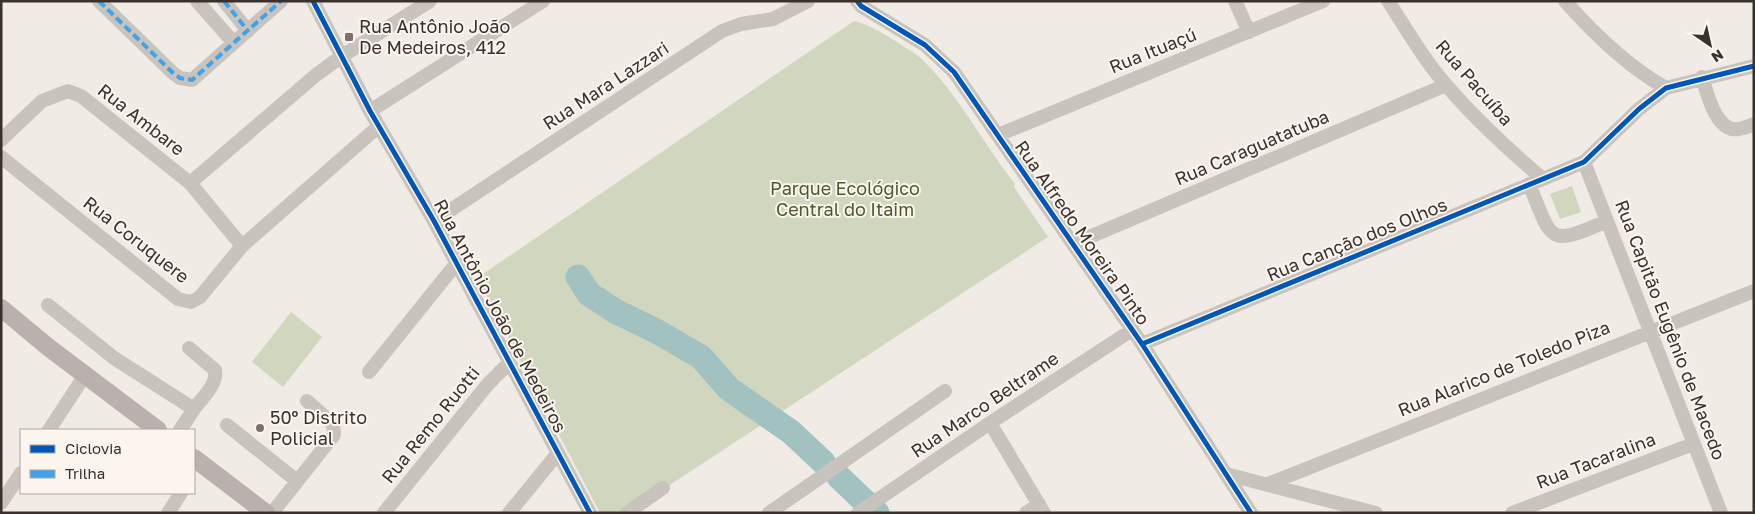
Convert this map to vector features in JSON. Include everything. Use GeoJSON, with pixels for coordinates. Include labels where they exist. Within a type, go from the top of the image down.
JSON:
{"type":"FeatureCollection","features":[{"type":"Feature","properties":{"kind":"main road"},"geometry":{"type":"LineString","coordinates":[[1,308],[157,429]]}},
{"type":"Feature","properties":{"kind":"main road"},"geometry":{"type":"LineString","coordinates":[[196,464],[266,513]]}},
{"type":"Feature","properties":{"kind":"street"},"geometry":{"type":"LineString","coordinates":[[100,1],[173,74],[187,81],[192,80],[281,1]]}},
{"type":"Feature","properties":{"kind":"street"},"geometry":{"type":"LineString","coordinates":[[197,1],[234,43]]}},
{"type":"Feature","properties":{"kind":"street"},"geometry":{"type":"LineString","coordinates":[[224,1],[248,31]]}},
{"type":"Feature","properties":{"kind":"street","name":"Rua Antônio João de Medeiros"},"geometry":{"type":"LineString","coordinates":[[313,1],[370,111],[434,222],[590,513]]}},
{"type":"Feature","properties":{"kind":"street"},"geometry":{"type":"LineString","coordinates":[[190,183],[316,75],[342,56],[430,1]]}},
{"type":"Feature","properties":{"kind":"street"},"geometry":{"type":"LineString","coordinates":[[370,111],[543,1]]}},
{"type":"Feature","properties":{"kind":"street","name":"Rua Mara Lazzari"},"geometry":{"type":"LineString","coordinates":[[434,222],[722,31],[740,24],[773,19],[808,1]]}},
{"type":"Feature","properties":{"kind":"street"},"geometry":{"type":"LineString","coordinates":[[1235,1],[1249,32]]}},
{"type":"Feature","properties":{"kind":"street","name":"Rua Ituaçú"},"geometry":{"type":"LineString","coordinates":[[998,135],[1322,1]]}},
{"type":"Feature","properties":{"kind":"street","name":"Rua Pacuíba"},"geometry":{"type":"LineString","coordinates":[[1388,1],[1418,48],[1446,85],[1508,149],[1543,179]]}},
{"type":"Feature","properties":{"kind":"street"},"geometry":{"type":"LineString","coordinates":[[1565,1],[1587,26],[1616,53],[1644,75],[1666,88]]}},
{"type":"Feature","properties":{"kind":"street","name":"Rua Alfredo Moreira Pinto"},"geometry":{"type":"LineString","coordinates":[[864,3],[924,45],[954,72],[1142,344],[1252,513]]}},
{"type":"Feature","properties":{"kind":"street"},"geometry":{"type":"LineString","coordinates":[[1584,162],[1639,109],[1666,88],[1702,77],[1754,66]]}},
{"type":"Feature","properties":{"kind":"street"},"geometry":{"type":"LineString","coordinates":[[1702,77],[1718,117],[1724,126],[1738,129],[1754,124]]}},
{"type":"Feature","properties":{"kind":"street","name":"Rua Caraguatatuba"},"geometry":{"type":"LineString","coordinates":[[1073,244],[1446,85]]}},
{"type":"Feature","properties":{"kind":"street","name":"Rua Ambare"},"geometry":{"type":"LineString","coordinates":[[1,140],[42,101],[68,92],[90,103],[190,183],[242,246]]}},
{"type":"Feature","properties":{"kind":"street","name":"Rua Coruquere"},"geometry":{"type":"LineString","coordinates":[[1,157],[178,299],[191,302],[200,297],[242,246],[379,126]]}},
{"type":"Feature","properties":{"kind":"street","name":"Rua Canção dos Olhos"},"geometry":{"type":"LineString","coordinates":[[1142,344],[1584,162]]}},
{"type":"Feature","properties":{"kind":"street","name":"Rua Capitão Eugênio de Macedo"},"geometry":{"type":"LineString","coordinates":[[1584,162],[1721,513]]}},
{"type":"Feature","properties":{"kind":"street"},"geometry":{"type":"LineString","coordinates":[[1529,184],[1547,226],[1553,234],[1560,237],[1568,237],[1607,221]]}},
{"type":"Feature","properties":{"kind":"street"},"geometry":{"type":"LineString","coordinates":[[369,372],[456,264]]}},
{"type":"Feature","properties":{"kind":"street","name":"Rua Alarico de Toledo Piza"},"geometry":{"type":"LineString","coordinates":[[1268,484],[1754,291]]}},
{"type":"Feature","properties":{"kind":"street"},"geometry":{"type":"LineString","coordinates":[[48,305],[114,358],[194,410]]}},
{"type":"Feature","properties":{"kind":"street","name":"Rua Marco Beltrame"},"geometry":{"type":"LineString","coordinates":[[858,513],[990,423],[1132,330]]}},
{"type":"Feature","properties":{"kind":"street"},"geometry":{"type":"LineString","coordinates":[[181,429],[211,386],[216,375],[216,370],[189,348]]}},
{"type":"Feature","properties":{"kind":"street","name":"Rua Remo Ruotti"},"geometry":{"type":"LineString","coordinates":[[384,513],[488,384],[509,363]]}},
{"type":"Feature","properties":{"kind":"street"},"geometry":{"type":"LineString","coordinates":[[50,429],[85,375]]}},
{"type":"Feature","properties":{"kind":"street"},"geometry":{"type":"LineString","coordinates":[[769,513],[945,391]]}},
{"type":"Feature","properties":{"kind":"street"},"geometry":{"type":"LineString","coordinates":[[272,513],[334,435],[333,424],[307,401]]}},
{"type":"Feature","properties":{"kind":"street"},"geometry":{"type":"LineString","coordinates":[[990,423],[1041,509],[1026,513]]}},
{"type":"Feature","properties":{"kind":"street"},"geometry":{"type":"LineString","coordinates":[[227,425],[297,482]]}},
{"type":"Feature","properties":{"kind":"street","name":"Rua Tacaralina"},"geometry":{"type":"LineString","coordinates":[[1512,513],[1693,444]]}},
{"type":"Feature","properties":{"kind":"street"},"geometry":{"type":"LineString","coordinates":[[509,513],[558,453]]}},
{"type":"Feature","properties":{"kind":"street"},"geometry":{"type":"LineString","coordinates":[[1,503],[20,474]]}},
{"type":"Feature","properties":{"kind":"street"},"geometry":{"type":"LineString","coordinates":[[1226,474],[1376,513]]}},
{"type":"Feature","properties":{"kind":"street"},"geometry":{"type":"LineString","coordinates":[[627,513],[663,488]]}},
{"type":"Feature","properties":{"kind":"street"},"geometry":{"type":"LineString","coordinates":[[168,513],[179,494]]}},
{"type":"Feature","properties":{"kind":"green space","name":"Parque Ecológico Central do Itaim"},"geometry":{"type":"Polygon","coordinates":[[[854,21],[868,26],[907,48],[931,69],[956,100],[1015,184],[1014,187],[1048,237],[627,513],[600,513],[477,278],[854,21]]]}},
{"type":"Feature","properties":{"kind":"green space"},"geometry":{"type":"Polygon","coordinates":[[[1572,186],[1581,212],[1560,219],[1550,194],[1572,186]]]}},
{"type":"Feature","properties":{"kind":"green space"},"geometry":{"type":"Polygon","coordinates":[[[291,312],[322,337],[283,387],[252,362],[291,312]]]}},
{"type":"Feature","properties":{"kind":"waterway"},"geometry":{"type":"LineString","coordinates":[[578,277],[589,294],[615,311],[658,332],[701,357],[729,389],[791,432],[823,462]]}},
{"type":"Feature","properties":{"kind":"waterway"},"geometry":{"type":"LineString","coordinates":[[839,477],[877,513]]}},
{"type":"Feature","properties":{"kind":"marked path"},"geometry":{"type":"LineString","coordinates":[[99,1],[173,73],[180,78],[192,80],[281,1]]}},
{"type":"Feature","properties":{"kind":"marked path"},"geometry":{"type":"LineString","coordinates":[[224,1],[248,31]]}},
{"type":"Feature","properties":{"kind":"cycle path"},"geometry":{"type":"LineString","coordinates":[[313,1],[370,111],[434,221],[590,513]]}},
{"type":"Feature","properties":{"kind":"cycle path"},"geometry":{"type":"LineString","coordinates":[[857,1],[861,6],[925,45],[954,72],[1142,344],[1251,513]]}},
{"type":"Feature","properties":{"kind":"cycle path"},"geometry":{"type":"LineString","coordinates":[[1142,344],[1584,162],[1639,109],[1666,88],[1754,66]]}},
{"type":"Feature","properties":{"kind":"place","name":"Rua Antônio João De Medeiros, 412"},"geometry":{"type":"Point","coordinates":[349,37]}},
{"type":"Feature","properties":{"kind":"place","name":"50º Distrito Policial"},"geometry":{"type":"Point","coordinates":[260,428]}}]}
